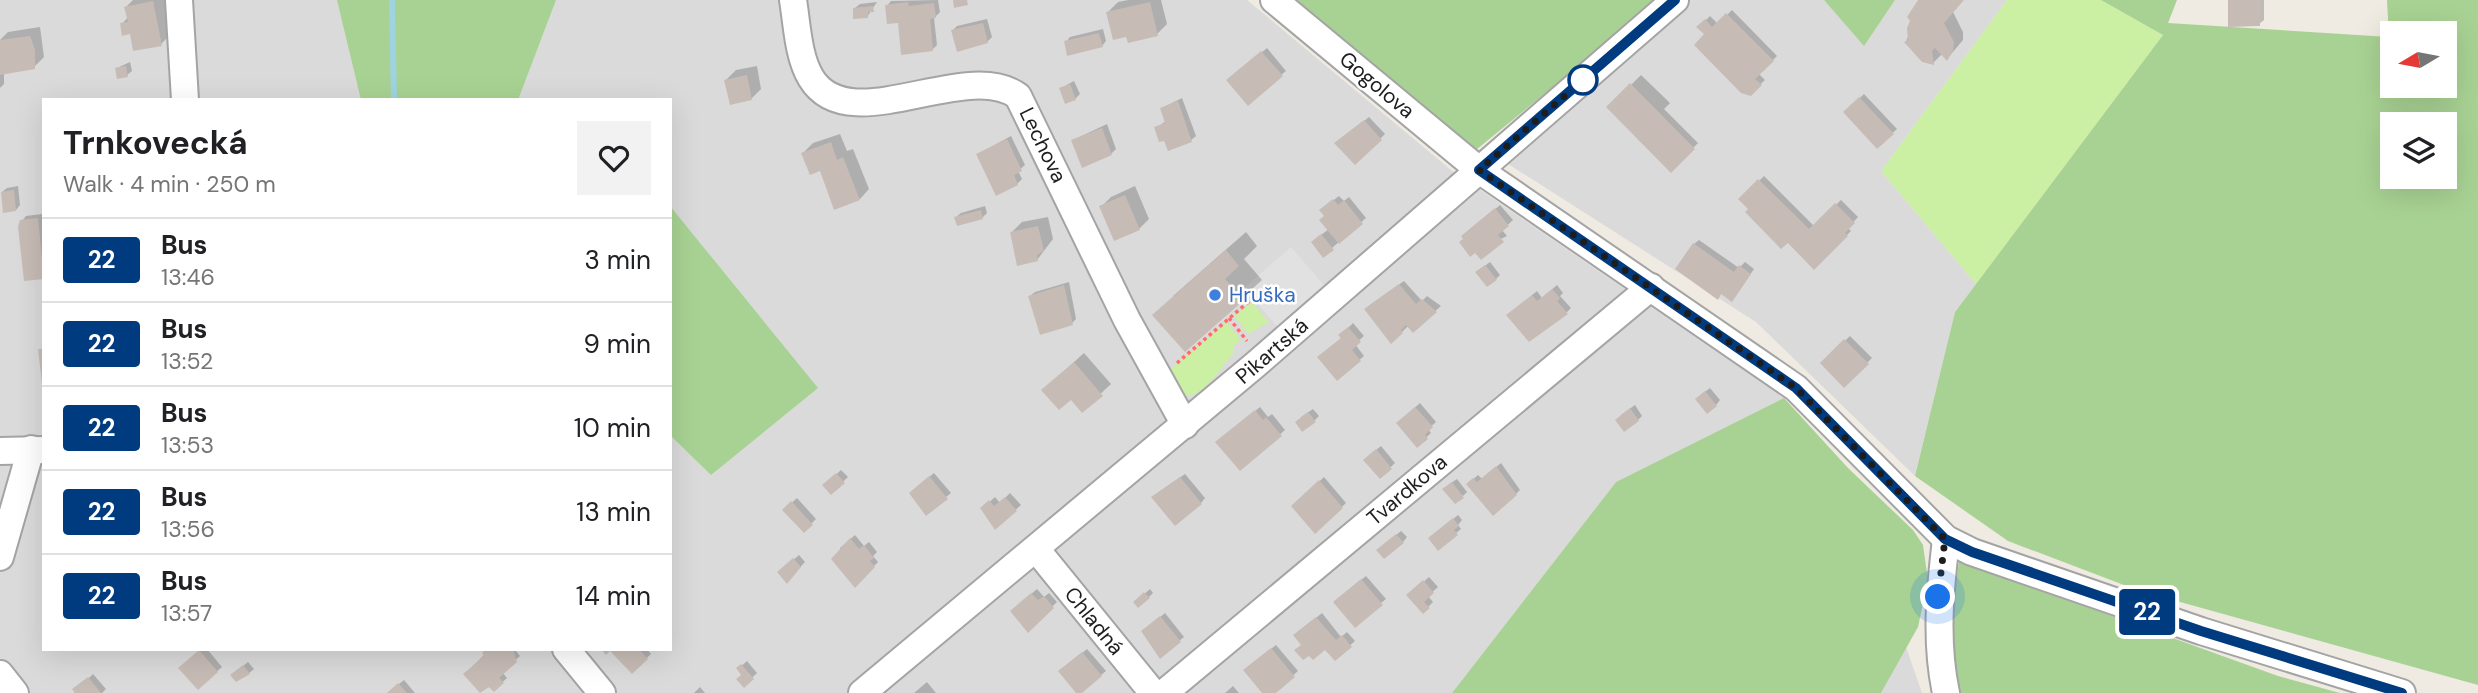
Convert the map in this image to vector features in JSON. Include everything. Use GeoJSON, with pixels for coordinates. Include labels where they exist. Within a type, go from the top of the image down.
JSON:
{"type":"FeatureCollection","features":[{"type":"Feature","properties":{"kind":"street"},"geometry":{"type":"LineString","coordinates":[[179,0],[185,98]]}},
{"type":"Feature","properties":{"kind":"street","name":"Lechova"},"geometry":{"type":"LineString","coordinates":[[793,0],[804,64],[818,88],[839,100],[864,102],[979,86],[1001,87],[1018,96],[1126,320],[1185,425]]}},
{"type":"Feature","properties":{"kind":"street","name":"Gogolova"},"geometry":{"type":"LineString","coordinates":[[1274,0],[1479,170],[1796,388],[1945,539]]}},
{"type":"Feature","properties":{"kind":"street","name":"Pikartská"},"geometry":{"type":"LineString","coordinates":[[862,693],[1185,425],[1675,0]]}},
{"type":"Feature","properties":{"kind":"street","name":"Tvardkova"},"geometry":{"type":"LineString","coordinates":[[1164,693],[1651,287]]}},
{"type":"Feature","properties":{"kind":"street"},"geometry":{"type":"LineString","coordinates":[[0,451],[37,449],[0,557]]}},
{"type":"Feature","properties":{"kind":"street"},"geometry":{"type":"LineString","coordinates":[[1946,693],[1941,667],[1938,597],[1945,539],[1972,552],[2201,631],[2402,693]]}},
{"type":"Feature","properties":{"kind":"street","name":"Chladná"},"geometry":{"type":"LineString","coordinates":[[1036,549],[1153,693]]}},
{"type":"Feature","properties":{"kind":"street"},"geometry":{"type":"LineString","coordinates":[[568,651],[602,693]]}},
{"type":"Feature","properties":{"kind":"street"},"geometry":{"type":"LineString","coordinates":[[0,674],[15,693]]}},
{"type":"Feature","properties":{"kind":"path"},"geometry":{"type":"LineString","coordinates":[[1189,354],[1253,298]]}},
{"type":"Feature","properties":{"kind":"path"},"geometry":{"type":"LineString","coordinates":[[1229,318],[1248,342]]}},
{"type":"Feature","properties":{"kind":"shaded area"},"geometry":{"type":"Polygon","coordinates":[[[0,0],[1247,0],[1451,170],[1784,398],[1616,482],[1452,693],[0,693],[0,0]]]}},
{"type":"Feature","properties":{"kind":"shaded area"},"geometry":{"type":"Polygon","coordinates":[[[1690,0],[1824,0],[1864,45],[1895,0],[2007,0],[1881,171],[1976,284],[1955,312],[1915,476],[1756,322],[1505,162],[1690,0]]]}},
{"type":"Feature","properties":{"kind":"shaded area"},"geometry":{"type":"Polygon","coordinates":[[[1291,247],[1334,297],[1287,338],[1244,288],[1291,247]]]}},
{"type":"Feature","properties":{"kind":"shaded area"},"geometry":{"type":"Polygon","coordinates":[[[1906,647],[1922,693],[1881,693],[1906,647]]]}},
{"type":"Feature","properties":{"kind":"green space"},"geometry":{"type":"Polygon","coordinates":[[[337,0],[556,0],[519,98],[361,98],[337,0]]]}},
{"type":"Feature","properties":{"kind":"green space"},"geometry":{"type":"Polygon","coordinates":[[[1287,0],[1659,0],[1471,154],[1287,0]]]}},
{"type":"Feature","properties":{"kind":"green space"},"geometry":{"type":"Polygon","coordinates":[[[1824,0],[1895,0],[1864,46],[1824,0]]]}},
{"type":"Feature","properties":{"kind":"green space"},"geometry":{"type":"Polygon","coordinates":[[[2007,0],[2101,0],[2163,35],[1976,284],[1881,171],[2007,0]]]}},
{"type":"Feature","properties":{"kind":"green space"},"geometry":{"type":"Polygon","coordinates":[[[2101,0],[2177,0],[2168,23],[2380,36],[2380,98],[2457,98],[2457,21],[2388,21],[2387,0],[2478,0],[2478,685],[2137,590],[2008,541],[1915,476],[1955,312],[2163,35],[2101,0]]]}},
{"type":"Feature","properties":{"kind":"green space"},"geometry":{"type":"Polygon","coordinates":[[[672,208],[818,388],[711,475],[672,437],[672,208]]]}},
{"type":"Feature","properties":{"kind":"green space"},"geometry":{"type":"Polygon","coordinates":[[[1252,302],[1269,322],[1248,334],[1234,316],[1252,302]]]}},
{"type":"Feature","properties":{"kind":"green space"},"geometry":{"type":"Polygon","coordinates":[[[1227,322],[1241,340],[1233,347],[1233,354],[1205,387],[1199,392],[1182,397],[1166,373],[1227,322]]]}},
{"type":"Feature","properties":{"kind":"green space"},"geometry":{"type":"Polygon","coordinates":[[[1784,398],[1848,468],[1913,530],[1923,545],[1928,580],[1918,627],[1881,693],[1452,693],[1616,482],[1784,398]]]}},
{"type":"Feature","properties":{"kind":"green space"},"geometry":{"type":"Polygon","coordinates":[[[1959,561],[2278,676],[2340,693],[1955,693],[1951,614],[1959,561]]]}},
{"type":"Feature","properties":{"kind":"building"},"geometry":{"type":"Polygon","coordinates":[[[953,0],[967,0],[968,5],[954,8],[953,0]]]}},
{"type":"Feature","properties":{"kind":"building"},"geometry":{"type":"Polygon","coordinates":[[[1918,0],[1964,0],[1944,23],[1954,42],[1953,51],[1947,61],[1935,48],[1932,51],[1934,65],[1922,62],[1904,42],[1908,40],[1907,28],[1910,21],[1907,17],[1918,0]]]}},
{"type":"Feature","properties":{"kind":"building"},"geometry":{"type":"Polygon","coordinates":[[[2228,0],[2260,0],[2260,26],[2228,27],[2228,0]]]}},
{"type":"Feature","properties":{"kind":"building"},"geometry":{"type":"Polygon","coordinates":[[[153,1],[162,46],[133,51],[130,34],[122,36],[120,23],[128,22],[124,7],[153,1]]]}},
{"type":"Feature","properties":{"kind":"building"},"geometry":{"type":"Polygon","coordinates":[[[908,2],[909,6],[934,3],[936,18],[930,19],[933,51],[901,55],[898,23],[887,24],[885,5],[908,2]]]}},
{"type":"Feature","properties":{"kind":"building"},"geometry":{"type":"Polygon","coordinates":[[[1150,2],[1158,36],[1128,43],[1126,37],[1113,40],[1106,12],[1150,2]]]}},
{"type":"Feature","properties":{"kind":"building"},"geometry":{"type":"Polygon","coordinates":[[[873,6],[874,12],[868,12],[868,18],[853,19],[853,8],[873,6]]]}},
{"type":"Feature","properties":{"kind":"building"},"geometry":{"type":"Polygon","coordinates":[[[1726,13],[1774,61],[1755,79],[1762,85],[1751,96],[1741,93],[1694,45],[1704,34],[1696,27],[1705,19],[1712,27],[1726,13]]]}},
{"type":"Feature","properties":{"kind":"building"},"geometry":{"type":"Polygon","coordinates":[[[983,23],[988,43],[957,52],[951,30],[983,23]]]}},
{"type":"Feature","properties":{"kind":"building"},"geometry":{"type":"Polygon","coordinates":[[[1099,33],[1103,47],[1067,56],[1064,41],[1099,33]]]}},
{"type":"Feature","properties":{"kind":"building"},"geometry":{"type":"Polygon","coordinates":[[[30,36],[35,50],[35,69],[0,75],[0,40],[30,36]]]}},
{"type":"Feature","properties":{"kind":"building"},"geometry":{"type":"Polygon","coordinates":[[[1261,51],[1283,76],[1248,106],[1226,80],[1261,51]]]}},
{"type":"Feature","properties":{"kind":"building"},"geometry":{"type":"Polygon","coordinates":[[[126,66],[128,77],[117,79],[115,68],[126,66]]]}},
{"type":"Feature","properties":{"kind":"building"},"geometry":{"type":"Polygon","coordinates":[[[747,75],[752,100],[730,105],[724,80],[747,75]]]}},
{"type":"Feature","properties":{"kind":"building"},"geometry":{"type":"Polygon","coordinates":[[[1630,83],[1695,149],[1671,173],[1606,107],[1630,83]]]}},
{"type":"Feature","properties":{"kind":"building"},"geometry":{"type":"Polygon","coordinates":[[[1070,84],[1076,100],[1065,104],[1059,88],[1070,84]]]}},
{"type":"Feature","properties":{"kind":"building"},"geometry":{"type":"Polygon","coordinates":[[[1859,97],[1894,134],[1877,149],[1843,112],[1859,97]]]}},
{"type":"Feature","properties":{"kind":"building"},"geometry":{"type":"Polygon","coordinates":[[[1178,101],[1192,142],[1168,151],[1164,141],[1159,142],[1154,127],[1165,123],[1160,108],[1178,101]]]}},
{"type":"Feature","properties":{"kind":"building"},"geometry":{"type":"Polygon","coordinates":[[[1364,120],[1382,140],[1355,165],[1334,143],[1364,120]]]}},
{"type":"Feature","properties":{"kind":"building"},"geometry":{"type":"Polygon","coordinates":[[[1102,128],[1112,155],[1082,168],[1071,140],[1102,128]]]}},
{"type":"Feature","properties":{"kind":"building"},"geometry":{"type":"Polygon","coordinates":[[[1007,139],[1022,171],[1014,175],[1018,185],[996,196],[976,154],[1007,139]]]}},
{"type":"Feature","properties":{"kind":"building"},"geometry":{"type":"Polygon","coordinates":[[[831,142],[837,160],[843,157],[860,200],[834,210],[820,171],[810,175],[801,153],[831,142]]]}},
{"type":"Feature","properties":{"kind":"building"},"geometry":{"type":"Polygon","coordinates":[[[1758,179],[1809,229],[1835,203],[1855,223],[1845,233],[1848,236],[1814,270],[1788,243],[1781,249],[1745,212],[1748,209],[1738,199],[1758,179]]]}},
{"type":"Feature","properties":{"kind":"building"},"geometry":{"type":"Polygon","coordinates":[[[14,190],[16,211],[3,213],[1,192],[14,190]]]}},
{"type":"Feature","properties":{"kind":"building"},"geometry":{"type":"Polygon","coordinates":[[[1125,195],[1140,230],[1114,241],[1099,206],[1125,195]]]}},
{"type":"Feature","properties":{"kind":"building"},"geometry":{"type":"Polygon","coordinates":[[[1333,199],[1338,205],[1344,200],[1363,224],[1339,244],[1319,220],[1324,216],[1319,210],[1333,199]]]}},
{"type":"Feature","properties":{"kind":"building"},"geometry":{"type":"Polygon","coordinates":[[[1495,208],[1509,226],[1498,235],[1504,242],[1481,260],[1475,253],[1470,257],[1459,242],[1463,239],[1461,236],[1495,208]]]}},
{"type":"Feature","properties":{"kind":"building"},"geometry":{"type":"Polygon","coordinates":[[[981,210],[983,219],[957,226],[954,217],[981,210]]]}},
{"type":"Feature","properties":{"kind":"building"},"geometry":{"type":"Polygon","coordinates":[[[38,218],[42,279],[24,281],[18,227],[20,220],[38,218]]]}},
{"type":"Feature","properties":{"kind":"building"},"geometry":{"type":"Polygon","coordinates":[[[1038,226],[1044,251],[1037,255],[1038,261],[1017,266],[1010,232],[1038,226]]]}},
{"type":"Feature","properties":{"kind":"building"},"geometry":{"type":"Polygon","coordinates":[[[1321,234],[1334,250],[1323,258],[1311,242],[1321,234]]]}},
{"type":"Feature","properties":{"kind":"building"},"geometry":{"type":"Polygon","coordinates":[[[1693,243],[1734,272],[1739,265],[1751,274],[1732,302],[1721,294],[1718,300],[1675,269],[1693,243]]]}},
{"type":"Feature","properties":{"kind":"building"},"geometry":{"type":"Polygon","coordinates":[[[1226,250],[1239,266],[1225,279],[1244,300],[1185,352],[1152,315],[1226,250]]]}},
{"type":"Feature","properties":{"kind":"building"},"geometry":{"type":"Polygon","coordinates":[[[1485,265],[1497,280],[1487,287],[1475,272],[1485,265]]]}},
{"type":"Feature","properties":{"kind":"building"},"geometry":{"type":"Polygon","coordinates":[[[1399,284],[1416,304],[1422,299],[1437,312],[1413,333],[1406,325],[1401,330],[1403,333],[1391,344],[1364,309],[1399,284]]]}},
{"type":"Feature","properties":{"kind":"building"},"geometry":{"type":"Polygon","coordinates":[[[1064,285],[1073,325],[1040,335],[1028,296],[1064,285]]]}},
{"type":"Feature","properties":{"kind":"building"},"geometry":{"type":"Polygon","coordinates":[[[1552,289],[1560,298],[1557,301],[1568,314],[1529,342],[1506,315],[1532,295],[1537,301],[1552,289]]]}},
{"type":"Feature","properties":{"kind":"building"},"geometry":{"type":"Polygon","coordinates":[[[1348,327],[1361,342],[1352,350],[1361,361],[1337,381],[1317,357],[1341,338],[1338,335],[1348,327]]]}},
{"type":"Feature","properties":{"kind":"building"},"geometry":{"type":"Polygon","coordinates":[[[1844,339],[1869,364],[1844,388],[1820,363],[1844,339]]]}},
{"type":"Feature","properties":{"kind":"building"},"geometry":{"type":"Polygon","coordinates":[[[38,349],[42,349],[42,384],[38,349]]]}},
{"type":"Feature","properties":{"kind":"building"},"geometry":{"type":"Polygon","coordinates":[[[1074,362],[1103,396],[1082,413],[1071,400],[1059,410],[1041,390],[1074,362]]]}},
{"type":"Feature","properties":{"kind":"building"},"geometry":{"type":"Polygon","coordinates":[[[1705,391],[1717,406],[1707,414],[1695,399],[1705,391]]]}},
{"type":"Feature","properties":{"kind":"building"},"geometry":{"type":"Polygon","coordinates":[[[1415,407],[1433,427],[1425,435],[1428,439],[1417,448],[1396,423],[1415,407]]]}},
{"type":"Feature","properties":{"kind":"building"},"geometry":{"type":"Polygon","coordinates":[[[1630,408],[1639,421],[1624,432],[1615,420],[1630,408]]]}},
{"type":"Feature","properties":{"kind":"building"},"geometry":{"type":"Polygon","coordinates":[[[1255,410],[1263,420],[1266,417],[1282,436],[1240,471],[1215,442],[1255,410]]]}},
{"type":"Feature","properties":{"kind":"building"},"geometry":{"type":"Polygon","coordinates":[[[1308,412],[1316,422],[1302,432],[1295,422],[1308,412]]]}},
{"type":"Feature","properties":{"kind":"building"},"geometry":{"type":"Polygon","coordinates":[[[1376,449],[1392,469],[1380,479],[1363,460],[1376,449]]]}},
{"type":"Feature","properties":{"kind":"building"},"geometry":{"type":"Polygon","coordinates":[[[1496,466],[1517,495],[1493,516],[1466,484],[1473,478],[1477,482],[1496,466]]]}},
{"type":"Feature","properties":{"kind":"building"},"geometry":{"type":"Polygon","coordinates":[[[836,473],[845,483],[831,495],[822,485],[836,473]]]}},
{"type":"Feature","properties":{"kind":"building"},"geometry":{"type":"Polygon","coordinates":[[[929,476],[948,499],[926,516],[909,493],[929,476]]]}},
{"type":"Feature","properties":{"kind":"building"},"geometry":{"type":"Polygon","coordinates":[[[1180,477],[1202,504],[1175,526],[1151,497],[1180,477]]]}},
{"type":"Feature","properties":{"kind":"building"},"geometry":{"type":"Polygon","coordinates":[[[1319,480],[1343,508],[1315,534],[1291,506],[1319,480]]]}},
{"type":"Feature","properties":{"kind":"building"},"geometry":{"type":"Polygon","coordinates":[[[1452,482],[1464,498],[1455,504],[1442,489],[1452,482]]]}},
{"type":"Feature","properties":{"kind":"building"},"geometry":{"type":"Polygon","coordinates":[[[1005,497],[1017,511],[995,530],[980,508],[989,500],[994,506],[1005,497]]]}},
{"type":"Feature","properties":{"kind":"building"},"geometry":{"type":"Polygon","coordinates":[[[791,501],[813,525],[804,533],[782,510],[791,501]]]}},
{"type":"Feature","properties":{"kind":"building"},"geometry":{"type":"Polygon","coordinates":[[[1453,518],[1459,526],[1454,530],[1458,535],[1438,551],[1428,538],[1453,518]]]}},
{"type":"Feature","properties":{"kind":"building"},"geometry":{"type":"Polygon","coordinates":[[[1396,534],[1404,543],[1384,559],[1376,550],[1396,534]]]}},
{"type":"Feature","properties":{"kind":"building"},"geometry":{"type":"Polygon","coordinates":[[[850,538],[859,549],[864,545],[874,558],[870,561],[875,567],[855,588],[831,559],[850,538]]]}},
{"type":"Feature","properties":{"kind":"building"},"geometry":{"type":"Polygon","coordinates":[[[793,558],[801,567],[787,584],[777,572],[793,558]]]}},
{"type":"Feature","properties":{"kind":"building"},"geometry":{"type":"Polygon","coordinates":[[[1361,579],[1383,605],[1355,628],[1333,602],[1361,579]]]}},
{"type":"Feature","properties":{"kind":"building"},"geometry":{"type":"Polygon","coordinates":[[[1423,580],[1434,593],[1424,602],[1430,608],[1423,614],[1406,595],[1423,580]]]}},
{"type":"Feature","properties":{"kind":"building"},"geometry":{"type":"Polygon","coordinates":[[[1144,592],[1150,598],[1138,608],[1133,602],[1144,592]]]}},
{"type":"Feature","properties":{"kind":"building"},"geometry":{"type":"Polygon","coordinates":[[[1031,593],[1038,600],[1044,596],[1054,608],[1028,633],[1010,611],[1031,593]]]}},
{"type":"Feature","properties":{"kind":"building"},"geometry":{"type":"Polygon","coordinates":[[[1160,616],[1181,642],[1160,659],[1141,631],[1160,616]]]}},
{"type":"Feature","properties":{"kind":"building"},"geometry":{"type":"Polygon","coordinates":[[[1316,617],[1336,640],[1342,635],[1352,647],[1335,661],[1325,650],[1313,660],[1309,656],[1303,660],[1294,650],[1301,645],[1293,635],[1316,617]]]}},
{"type":"Feature","properties":{"kind":"building"},"geometry":{"type":"Polygon","coordinates":[[[1271,648],[1295,677],[1276,693],[1262,693],[1243,670],[1271,648]]]}},
{"type":"Feature","properties":{"kind":"building"},"geometry":{"type":"Polygon","coordinates":[[[200,651],[218,672],[198,690],[178,668],[200,651]]]}},
{"type":"Feature","properties":{"kind":"building"},"geometry":{"type":"Polygon","coordinates":[[[514,651],[517,662],[499,678],[504,683],[494,692],[489,687],[480,693],[463,674],[484,656],[482,653],[514,651]]]}},
{"type":"Feature","properties":{"kind":"building"},"geometry":{"type":"Polygon","coordinates":[[[610,651],[641,651],[648,659],[632,674],[610,651]]]}},
{"type":"Feature","properties":{"kind":"building"},"geometry":{"type":"Polygon","coordinates":[[[1082,652],[1102,676],[1082,693],[1076,693],[1058,671],[1082,652]]]}},
{"type":"Feature","properties":{"kind":"building"},"geometry":{"type":"Polygon","coordinates":[[[741,664],[754,679],[744,688],[736,679],[741,675],[736,668],[741,664]]]}},
{"type":"Feature","properties":{"kind":"building"},"geometry":{"type":"Polygon","coordinates":[[[243,665],[250,674],[236,682],[230,675],[243,665]]]}},
{"type":"Feature","properties":{"kind":"building"},"geometry":{"type":"Polygon","coordinates":[[[88,677],[101,693],[75,693],[72,689],[88,677]]]}},
{"type":"Feature","properties":{"kind":"building"},"geometry":{"type":"Polygon","coordinates":[[[398,683],[407,693],[387,693],[398,683]]]}},
{"type":"Feature","properties":{"kind":"waterway"},"geometry":{"type":"LineString","coordinates":[[392,0],[394,98]]}},
{"type":"Feature","properties":{"kind":"bus line","name":"22"},"geometry":{"type":"LineString","coordinates":[[1675,0],[1479,170],[1796,388],[1945,539],[1972,552],[2201,631],[2402,693]]}},
{"type":"Feature","properties":{"kind":"place","name":"Hruška"},"geometry":{"type":"Point","coordinates":[1215,295]}},
{"type":"Feature","properties":{"kind":"route"},"geometry":{"type":"LineString","coordinates":[[1583,80],[1479,170],[1796,388],[1945,539],[1938,597]]}}]}
